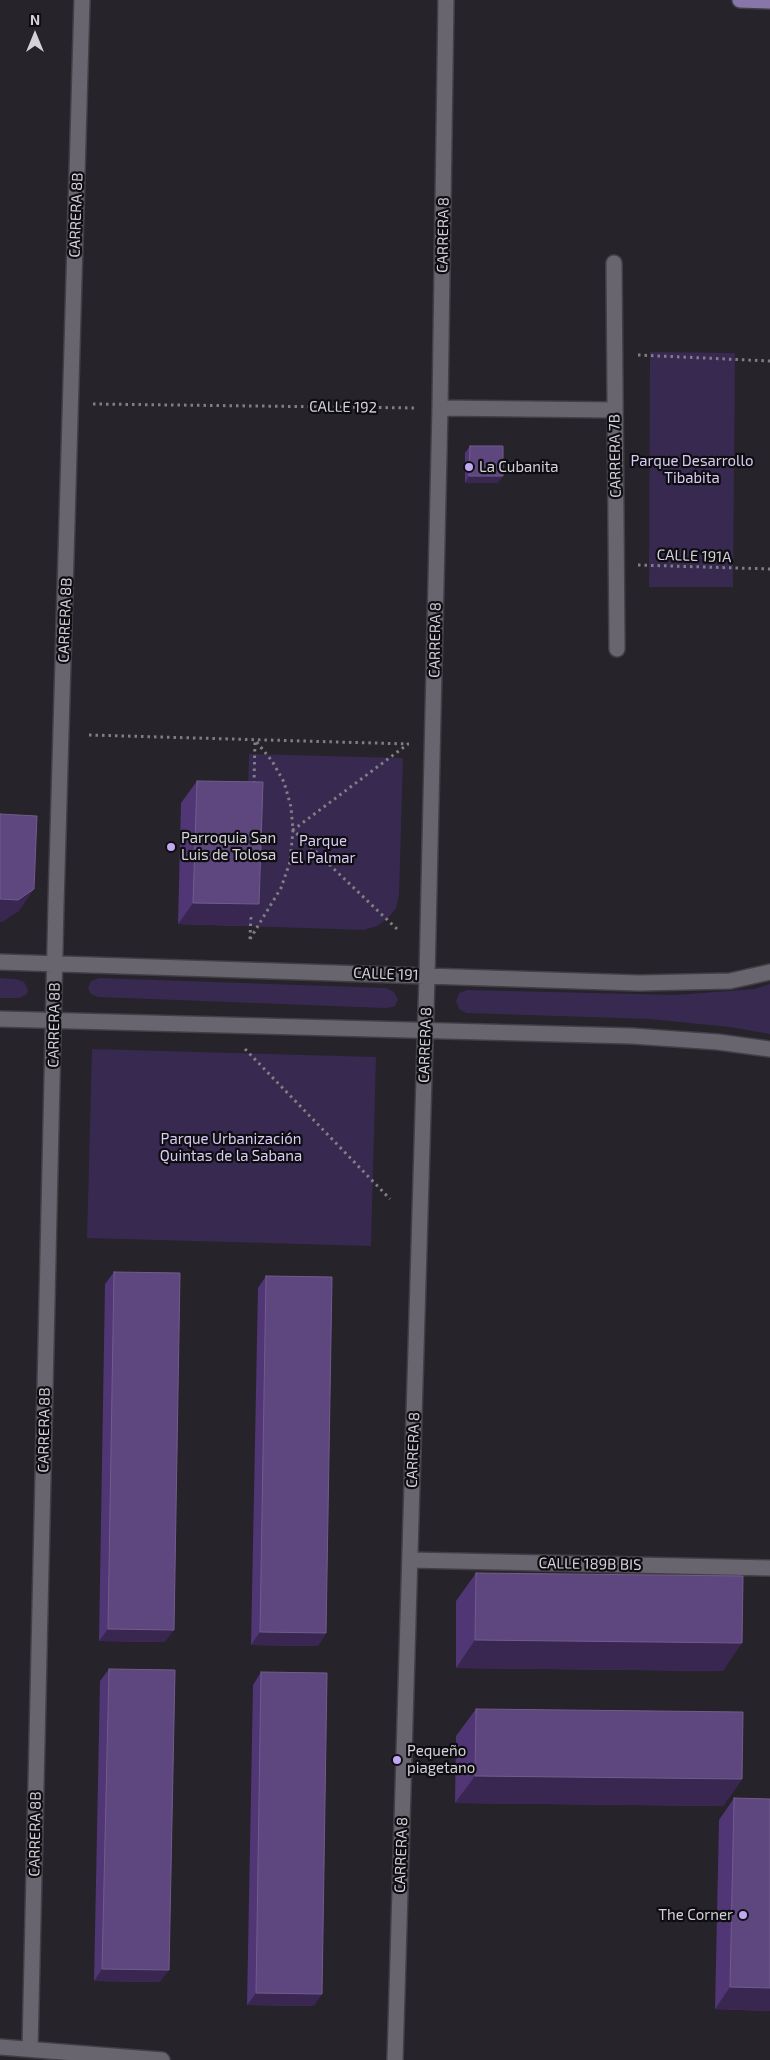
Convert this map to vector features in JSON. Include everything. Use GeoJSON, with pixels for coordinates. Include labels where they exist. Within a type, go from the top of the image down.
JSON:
{"type":"FeatureCollection","features":[{"type":"Feature","properties":{"kind":"main road"},"geometry":{"type":"LineString","coordinates":[[740,0],[770,1]]}},
{"type":"Feature","properties":{"kind":"street","name":"CARRERA 8B"},"geometry":{"type":"LineString","coordinates":[[30,2049],[55,964],[82,0]]}},
{"type":"Feature","properties":{"kind":"street","name":"CARRERA 8"},"geometry":{"type":"LineString","coordinates":[[395,2060],[427,976],[440,408],[446,0]]}},
{"type":"Feature","properties":{"kind":"street","name":"CARRERA 7B"},"geometry":{"type":"LineString","coordinates":[[614,263],[617,649]]}},
{"type":"Feature","properties":{"kind":"street"},"geometry":{"type":"LineString","coordinates":[[440,408],[615,410]]}},
{"type":"Feature","properties":{"kind":"street","name":"CALLE 191"},"geometry":{"type":"LineString","coordinates":[[0,962],[700,983],[730,981],[770,972]]}},
{"type":"Feature","properties":{"kind":"street"},"geometry":{"type":"LineString","coordinates":[[0,1019],[632,1036],[718,1042],[770,1049]]}},
{"type":"Feature","properties":{"kind":"street","name":"CALLE 189B BIS"},"geometry":{"type":"LineString","coordinates":[[410,1560],[770,1568]]}},
{"type":"Feature","properties":{"kind":"street"},"geometry":{"type":"LineString","coordinates":[[0,2047],[162,2060]]}},
{"type":"Feature","properties":{"kind":"path"},"geometry":{"type":"LineString","coordinates":[[614,354],[770,361]]}},
{"type":"Feature","properties":{"kind":"path","name":"CALLE 192"},"geometry":{"type":"LineString","coordinates":[[71,404],[440,408]]}},
{"type":"Feature","properties":{"kind":"path","name":"CALLE 191A"},"geometry":{"type":"LineString","coordinates":[[616,564],[770,569]]}},
{"type":"Feature","properties":{"kind":"path"},"geometry":{"type":"LineString","coordinates":[[89,735],[409,744],[293,830]]}},
{"type":"Feature","properties":{"kind":"path"},"geometry":{"type":"LineString","coordinates":[[254,790],[255,740]]}},
{"type":"Feature","properties":{"kind":"path"},"geometry":{"type":"LineString","coordinates":[[251,909],[250,939],[280,888],[290,862],[293,830],[291,807],[284,782],[272,761],[255,740]]}},
{"type":"Feature","properties":{"kind":"path"},"geometry":{"type":"LineString","coordinates":[[293,830],[397,929]]}},
{"type":"Feature","properties":{"kind":"path"},"geometry":{"type":"LineString","coordinates":[[242,1046],[390,1199]]}},
{"type":"Feature","properties":{"kind":"green space","name":"Parque Desarrollo Tibabita"},"geometry":{"type":"Polygon","coordinates":[[[650,352],[735,353],[733,587],[649,587],[650,352]]]}},
{"type":"Feature","properties":{"kind":"green space","name":"Parque El Palmar"},"geometry":{"type":"Polygon","coordinates":[[[249,754],[403,758],[399,895],[396,908],[388,918],[377,926],[364,930],[244,926],[249,754]]]}},
{"type":"Feature","properties":{"kind":"green space"},"geometry":{"type":"Polygon","coordinates":[[[0,978],[16,979],[24,982],[28,990],[27,994],[20,998],[0,998],[0,978]]]}},
{"type":"Feature","properties":{"kind":"green space"},"geometry":{"type":"Polygon","coordinates":[[[99,978],[386,988],[394,992],[398,1000],[394,1007],[385,1008],[98,997],[91,994],[88,988],[91,981],[99,978]]]}},
{"type":"Feature","properties":{"kind":"green space"},"geometry":{"type":"Polygon","coordinates":[[[770,984],[770,1034],[730,1027],[649,1019],[466,1013],[459,1009],[456,1001],[459,993],[467,990],[676,995],[755,989],[770,984]]]}},
{"type":"Feature","properties":{"kind":"green space","name":"Parque Urbanización Quintas de la Sabana"},"geometry":{"type":"Polygon","coordinates":[[[92,1049],[376,1057],[371,1246],[87,1238],[92,1049]]]}},
{"type":"Feature","properties":{"kind":"building"},"geometry":{"type":"Polygon","coordinates":[[[470,446],[503,446],[503,476],[469,476],[470,446]]]}},
{"type":"Feature","properties":{"kind":"building"},"geometry":{"type":"Polygon","coordinates":[[[197,781],[263,782],[259,904],[193,903],[197,781]]]}},
{"type":"Feature","properties":{"kind":"building"},"geometry":{"type":"Polygon","coordinates":[[[0,814],[37,816],[34,889],[18,900],[0,899],[0,814]]]}},
{"type":"Feature","properties":{"kind":"building"},"geometry":{"type":"Polygon","coordinates":[[[114,1272],[180,1273],[174,1630],[108,1629],[114,1272]]]}},
{"type":"Feature","properties":{"kind":"building"},"geometry":{"type":"Polygon","coordinates":[[[266,1276],[332,1277],[326,1633],[260,1632],[266,1276]]]}},
{"type":"Feature","properties":{"kind":"building"},"geometry":{"type":"Polygon","coordinates":[[[476,1573],[743,1576],[742,1643],[475,1640],[476,1573]]]}},
{"type":"Feature","properties":{"kind":"building"},"geometry":{"type":"Polygon","coordinates":[[[109,1669],[175,1670],[169,1970],[102,1969],[109,1669]]]}},
{"type":"Feature","properties":{"kind":"building"},"geometry":{"type":"Polygon","coordinates":[[[261,1672],[327,1673],[322,1994],[256,1993],[261,1672]]]}},
{"type":"Feature","properties":{"kind":"building"},"geometry":{"type":"Polygon","coordinates":[[[476,1709],[743,1712],[742,1779],[475,1776],[476,1709]]]}},
{"type":"Feature","properties":{"kind":"building","name":"The Corner"},"geometry":{"type":"Polygon","coordinates":[[[734,1798],[770,1799],[770,1988],[730,1987],[734,1798]]]}},
{"type":"Feature","properties":{"kind":"place","name":"La Cubanita"},"geometry":{"type":"Point","coordinates":[469,467]}},
{"type":"Feature","properties":{"kind":"place","name":"Parroquia San Luis de Tolosa"},"geometry":{"type":"Point","coordinates":[171,847]}},
{"type":"Feature","properties":{"kind":"place","name":"Pequeño piagetano"},"geometry":{"type":"Point","coordinates":[397,1760]}},
{"type":"Feature","properties":{"kind":"place","name":"The Corner"},"geometry":{"type":"Point","coordinates":[743,1915]}}]}
